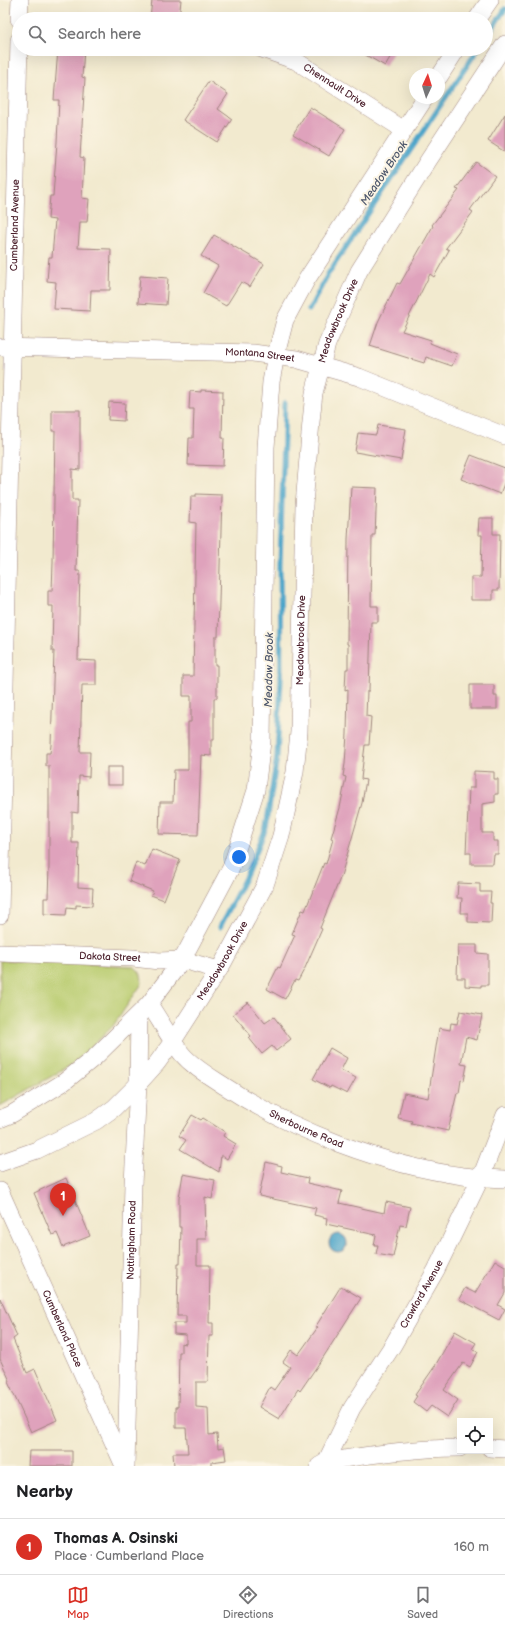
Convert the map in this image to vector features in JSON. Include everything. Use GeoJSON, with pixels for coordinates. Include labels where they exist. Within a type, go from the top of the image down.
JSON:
{"type":"FeatureCollection","features":[{"type":"Feature","properties":{"kind":"street"},"geometry":{"type":"LineString","coordinates":[[19,12],[20,0]]}},
{"type":"Feature","properties":{"kind":"street"},"geometry":{"type":"LineString","coordinates":[[482,12],[490,0]]}},
{"type":"Feature","properties":{"kind":"street","name":"Meadowbrook Drive"},"geometry":{"type":"LineString","coordinates":[[0,1163],[37,1150],[96,1121],[114,1108],[138,1084],[157,1063],[173,1041],[219,970],[265,885],[281,836],[295,772],[299,732],[304,505],[310,422],[314,393],[327,344],[359,271],[428,161],[505,44]]}},
{"type":"Feature","properties":{"kind":"street","name":"Cumberland Avenue"},"geometry":{"type":"LineString","coordinates":[[0,915],[6,347],[18,56]]}},
{"type":"Feature","properties":{"kind":"street","name":"Chennault Drive"},"geometry":{"type":"LineString","coordinates":[[282,56],[296,61],[404,130]]}},
{"type":"Feature","properties":{"kind":"street"},"geometry":{"type":"LineString","coordinates":[[445,68],[453,56]]}},
{"type":"Feature","properties":{"kind":"street"},"geometry":{"type":"LineString","coordinates":[[0,1119],[12,1114],[64,1082],[95,1057],[144,1009],[182,960],[231,868],[256,790],[262,742],[266,447],[271,382],[276,355],[285,320],[307,279],[421,104]]}},
{"type":"Feature","properties":{"kind":"street","name":"Montana Street"},"geometry":{"type":"LineString","coordinates":[[6,347],[253,353],[276,355],[321,366],[359,378],[505,436]]}},
{"type":"Feature","properties":{"kind":"street","name":"Dakota Street"},"geometry":{"type":"LineString","coordinates":[[0,953],[133,958],[159,961],[182,960],[219,970]]}},
{"type":"Feature","properties":{"kind":"street","name":"Sherbourne Road"},"geometry":{"type":"LineString","coordinates":[[144,1009],[173,1041],[182,1054],[196,1067],[247,1101],[320,1136],[370,1154],[412,1166],[463,1176],[505,1179]]}},
{"type":"Feature","properties":{"kind":"street","name":"Nottingham Road"},"geometry":{"type":"LineString","coordinates":[[125,1466],[133,1184],[138,1084],[144,1009]]}},
{"type":"Feature","properties":{"kind":"street","name":"Crawford Avenue"},"geometry":{"type":"LineString","coordinates":[[324,1465],[352,1408],[393,1345],[436,1270],[481,1178],[505,1115]]}},
{"type":"Feature","properties":{"kind":"street","name":"Cumberland Place"},"geometry":{"type":"LineString","coordinates":[[0,1190],[125,1466]]}},
{"type":"Feature","properties":{"kind":"street"},"geometry":{"type":"LineString","coordinates":[[324,1465],[399,1450],[457,1448]]}},
{"type":"Feature","properties":{"kind":"street"},"geometry":{"type":"LineString","coordinates":[[493,1448],[505,1449]]}},
{"type":"Feature","properties":{"kind":"green space"},"geometry":{"type":"Polygon","coordinates":[[[0,960],[133,966],[140,972],[142,979],[141,985],[113,1026],[75,1063],[0,1106],[0,960]]]}},
{"type":"Feature","properties":{"kind":"water"},"geometry":{"type":"Polygon","coordinates":[[[334,1234],[342,1234],[347,1239],[345,1250],[342,1252],[334,1252],[329,1247],[329,1239],[334,1234]]]}},
{"type":"Feature","properties":{"kind":"building"},"geometry":{"type":"Polygon","coordinates":[[[152,0],[181,0],[180,12],[151,12],[152,0]]]}},
{"type":"Feature","properties":{"kind":"building"},"geometry":{"type":"Polygon","coordinates":[[[57,56],[84,56],[82,77],[85,78],[80,157],[84,158],[82,198],[89,199],[87,222],[80,222],[78,248],[111,249],[110,290],[91,290],[90,311],[54,309],[56,282],[47,281],[49,257],[52,257],[55,220],[48,219],[50,196],[53,196],[57,142],[59,100],[54,100],[57,56]]]}},
{"type":"Feature","properties":{"kind":"building"},"geometry":{"type":"Polygon","coordinates":[[[367,56],[391,56],[385,66],[367,56]]]}},
{"type":"Feature","properties":{"kind":"building"},"geometry":{"type":"Polygon","coordinates":[[[209,81],[228,94],[218,109],[232,119],[217,142],[183,120],[209,81]]]}},
{"type":"Feature","properties":{"kind":"building"},"geometry":{"type":"Polygon","coordinates":[[[310,107],[345,129],[329,156],[293,134],[310,107]]]}},
{"type":"Feature","properties":{"kind":"building"},"geometry":{"type":"Polygon","coordinates":[[[505,114],[505,152],[488,141],[505,114]]]}},
{"type":"Feature","properties":{"kind":"building"},"geometry":{"type":"Polygon","coordinates":[[[476,162],[495,176],[470,210],[473,212],[446,248],[449,250],[434,277],[430,274],[402,331],[431,340],[430,343],[457,354],[452,366],[426,357],[424,363],[370,346],[378,322],[397,283],[400,284],[433,226],[432,225],[459,190],[456,189],[476,162]]]}},
{"type":"Feature","properties":{"kind":"building"},"geometry":{"type":"Polygon","coordinates":[[[214,235],[264,264],[250,287],[241,282],[226,306],[203,293],[218,266],[201,256],[214,235]]]}},
{"type":"Feature","properties":{"kind":"building"},"geometry":{"type":"Polygon","coordinates":[[[140,276],[168,278],[166,305],[138,303],[140,276]]]}},
{"type":"Feature","properties":{"kind":"building"},"geometry":{"type":"Polygon","coordinates":[[[201,390],[223,391],[223,466],[188,465],[189,438],[193,438],[194,409],[189,409],[190,391],[201,392],[201,390]]]}},
{"type":"Feature","properties":{"kind":"building"},"geometry":{"type":"Polygon","coordinates":[[[109,402],[125,403],[124,421],[108,420],[109,402]]]}},
{"type":"Feature","properties":{"kind":"building"},"geometry":{"type":"Polygon","coordinates":[[[52,410],[80,410],[80,470],[72,469],[72,500],[78,500],[76,571],[80,571],[78,660],[96,661],[96,685],[82,685],[80,752],[90,752],[89,777],[79,776],[78,813],[72,812],[72,843],[79,843],[78,887],[93,888],[92,906],[76,905],[76,908],[67,907],[66,915],[44,914],[44,898],[48,898],[49,866],[49,766],[46,766],[46,753],[50,753],[51,745],[54,651],[52,651],[53,606],[48,606],[48,591],[52,591],[53,563],[55,431],[52,431],[52,410]]]}},
{"type":"Feature","properties":{"kind":"building"},"geometry":{"type":"Polygon","coordinates":[[[378,425],[406,429],[401,460],[355,452],[358,433],[376,435],[378,425]]]}},
{"type":"Feature","properties":{"kind":"building"},"geometry":{"type":"Polygon","coordinates":[[[471,455],[505,468],[505,481],[500,494],[461,479],[471,455]]]}},
{"type":"Feature","properties":{"kind":"building"},"geometry":{"type":"Polygon","coordinates":[[[351,487],[377,488],[375,535],[372,535],[371,606],[378,606],[378,622],[371,622],[369,691],[367,691],[366,716],[371,717],[369,745],[365,745],[361,779],[366,780],[362,803],[341,876],[320,928],[322,929],[305,968],[298,981],[295,980],[285,999],[267,989],[278,967],[280,968],[295,935],[292,934],[302,910],[305,911],[324,863],[326,864],[333,839],[331,838],[340,808],[346,777],[343,776],[347,734],[348,689],[345,690],[346,669],[348,669],[348,539],[351,487]]]}},
{"type":"Feature","properties":{"kind":"building"},"geometry":{"type":"Polygon","coordinates":[[[196,494],[222,495],[218,637],[215,637],[217,698],[214,698],[214,740],[211,740],[211,756],[201,755],[198,835],[159,834],[160,802],[173,802],[174,770],[188,770],[188,722],[191,722],[191,696],[183,696],[183,676],[193,676],[196,523],[190,522],[191,496],[196,496],[196,494]]]}},
{"type":"Feature","properties":{"kind":"building"},"geometry":{"type":"Polygon","coordinates":[[[479,518],[493,518],[493,534],[500,534],[499,590],[493,590],[493,600],[471,600],[471,577],[481,577],[482,535],[478,535],[479,518]]]}},
{"type":"Feature","properties":{"kind":"building"},"geometry":{"type":"Polygon","coordinates":[[[470,685],[494,685],[494,696],[497,696],[497,709],[470,709],[470,685]]]}},
{"type":"Feature","properties":{"kind":"building"},"geometry":{"type":"Polygon","coordinates":[[[107,767],[122,767],[122,785],[107,785],[107,767]]]}},
{"type":"Feature","properties":{"kind":"building"},"geometry":{"type":"Polygon","coordinates":[[[474,771],[494,772],[494,779],[498,779],[498,794],[495,794],[495,802],[482,804],[482,833],[493,833],[493,841],[498,841],[498,854],[494,854],[493,864],[471,864],[471,853],[466,853],[469,788],[474,788],[474,771]]]}},
{"type":"Feature","properties":{"kind":"building"},"geometry":{"type":"Polygon","coordinates":[[[152,849],[180,860],[164,900],[151,895],[153,891],[129,881],[136,862],[145,866],[152,849]]]}},
{"type":"Feature","properties":{"kind":"building"},"geometry":{"type":"Polygon","coordinates":[[[458,883],[480,884],[480,892],[491,892],[491,923],[468,922],[468,913],[461,913],[462,898],[457,898],[458,883]]]}},
{"type":"Feature","properties":{"kind":"building"},"geometry":{"type":"Polygon","coordinates":[[[458,945],[477,945],[477,953],[488,954],[488,985],[481,985],[481,987],[465,986],[465,978],[457,978],[458,945]]]}},
{"type":"Feature","properties":{"kind":"building"},"geometry":{"type":"Polygon","coordinates":[[[248,1002],[265,1023],[274,1017],[291,1039],[276,1051],[272,1046],[262,1054],[249,1038],[251,1036],[233,1014],[248,1002]]]}},
{"type":"Feature","properties":{"kind":"building"},"geometry":{"type":"Polygon","coordinates":[[[460,1011],[482,1015],[477,1040],[466,1037],[461,1064],[467,1065],[464,1081],[461,1080],[459,1093],[457,1093],[448,1131],[411,1123],[412,1121],[398,1118],[404,1093],[428,1098],[439,1028],[450,1030],[451,1023],[457,1024],[460,1011]]]}},
{"type":"Feature","properties":{"kind":"building"},"geometry":{"type":"Polygon","coordinates":[[[330,1048],[347,1058],[341,1070],[356,1078],[347,1094],[331,1086],[330,1088],[313,1079],[330,1048]]]}},
{"type":"Feature","properties":{"kind":"building"},"geometry":{"type":"Polygon","coordinates":[[[192,1115],[201,1120],[203,1118],[225,1132],[223,1136],[236,1144],[227,1159],[221,1155],[219,1172],[180,1149],[186,1140],[179,1136],[192,1115]]]}},
{"type":"Feature","properties":{"kind":"building"},"geometry":{"type":"Polygon","coordinates":[[[266,1162],[282,1166],[281,1172],[308,1178],[307,1183],[342,1191],[339,1203],[384,1213],[386,1202],[410,1207],[406,1226],[400,1225],[393,1257],[376,1254],[378,1245],[374,1245],[376,1235],[326,1224],[327,1218],[314,1215],[316,1208],[259,1196],[266,1162]]]}},
{"type":"Feature","properties":{"kind":"building"},"geometry":{"type":"Polygon","coordinates":[[[183,1174],[215,1180],[212,1199],[205,1197],[206,1239],[197,1239],[197,1265],[210,1265],[209,1323],[213,1323],[213,1336],[209,1336],[208,1382],[196,1382],[196,1407],[208,1408],[209,1435],[217,1434],[218,1448],[224,1447],[226,1460],[211,1462],[211,1466],[174,1466],[173,1453],[188,1453],[186,1428],[176,1428],[179,1352],[181,1352],[181,1343],[186,1344],[186,1335],[174,1334],[174,1323],[186,1323],[186,1316],[177,1316],[178,1264],[180,1264],[181,1227],[179,1227],[179,1198],[183,1174]]]}},
{"type":"Feature","properties":{"kind":"building"},"geometry":{"type":"Polygon","coordinates":[[[66,1178],[90,1236],[63,1247],[57,1233],[52,1235],[34,1193],[66,1178]]]}},
{"type":"Feature","properties":{"kind":"building"},"geometry":{"type":"Polygon","coordinates":[[[495,1260],[505,1266],[505,1293],[498,1305],[505,1309],[499,1320],[459,1299],[465,1288],[475,1293],[495,1260]]]}},
{"type":"Feature","properties":{"kind":"building"},"geometry":{"type":"Polygon","coordinates":[[[341,1286],[361,1298],[324,1356],[300,1391],[298,1389],[279,1419],[259,1407],[270,1387],[274,1390],[290,1367],[283,1362],[291,1350],[298,1355],[318,1327],[316,1326],[341,1286]]]}},
{"type":"Feature","properties":{"kind":"building"},"geometry":{"type":"Polygon","coordinates":[[[0,1298],[17,1336],[13,1339],[27,1373],[35,1369],[57,1420],[31,1432],[8,1382],[10,1381],[0,1359],[0,1298]]]}},
{"type":"Feature","properties":{"kind":"building"},"geometry":{"type":"Polygon","coordinates":[[[455,1331],[476,1343],[472,1349],[478,1352],[470,1367],[463,1363],[444,1390],[458,1400],[447,1417],[431,1406],[426,1412],[413,1402],[417,1396],[415,1395],[435,1366],[455,1331]]]}},
{"type":"Feature","properties":{"kind":"building"},"geometry":{"type":"Polygon","coordinates":[[[29,1451],[72,1451],[72,1466],[28,1466],[29,1451]]]}},
{"type":"Feature","properties":{"kind":"waterway","name":"Meadow Brook"},"geometry":{"type":"LineString","coordinates":[[493,27],[505,9]]}},
{"type":"Feature","properties":{"kind":"waterway","name":"Meadow Brook"},"geometry":{"type":"LineString","coordinates":[[309,310],[328,274],[473,56]]}},
{"type":"Feature","properties":{"kind":"waterway","name":"Meadow Brook"},"geometry":{"type":"LineString","coordinates":[[220,927],[247,874],[266,828],[277,757],[281,680],[280,565],[285,402]]}},
{"type":"Feature","properties":{"kind":"place","name":"Thomas A. Osinski"},"geometry":{"type":"Point","coordinates":[63,1216]}}]}
